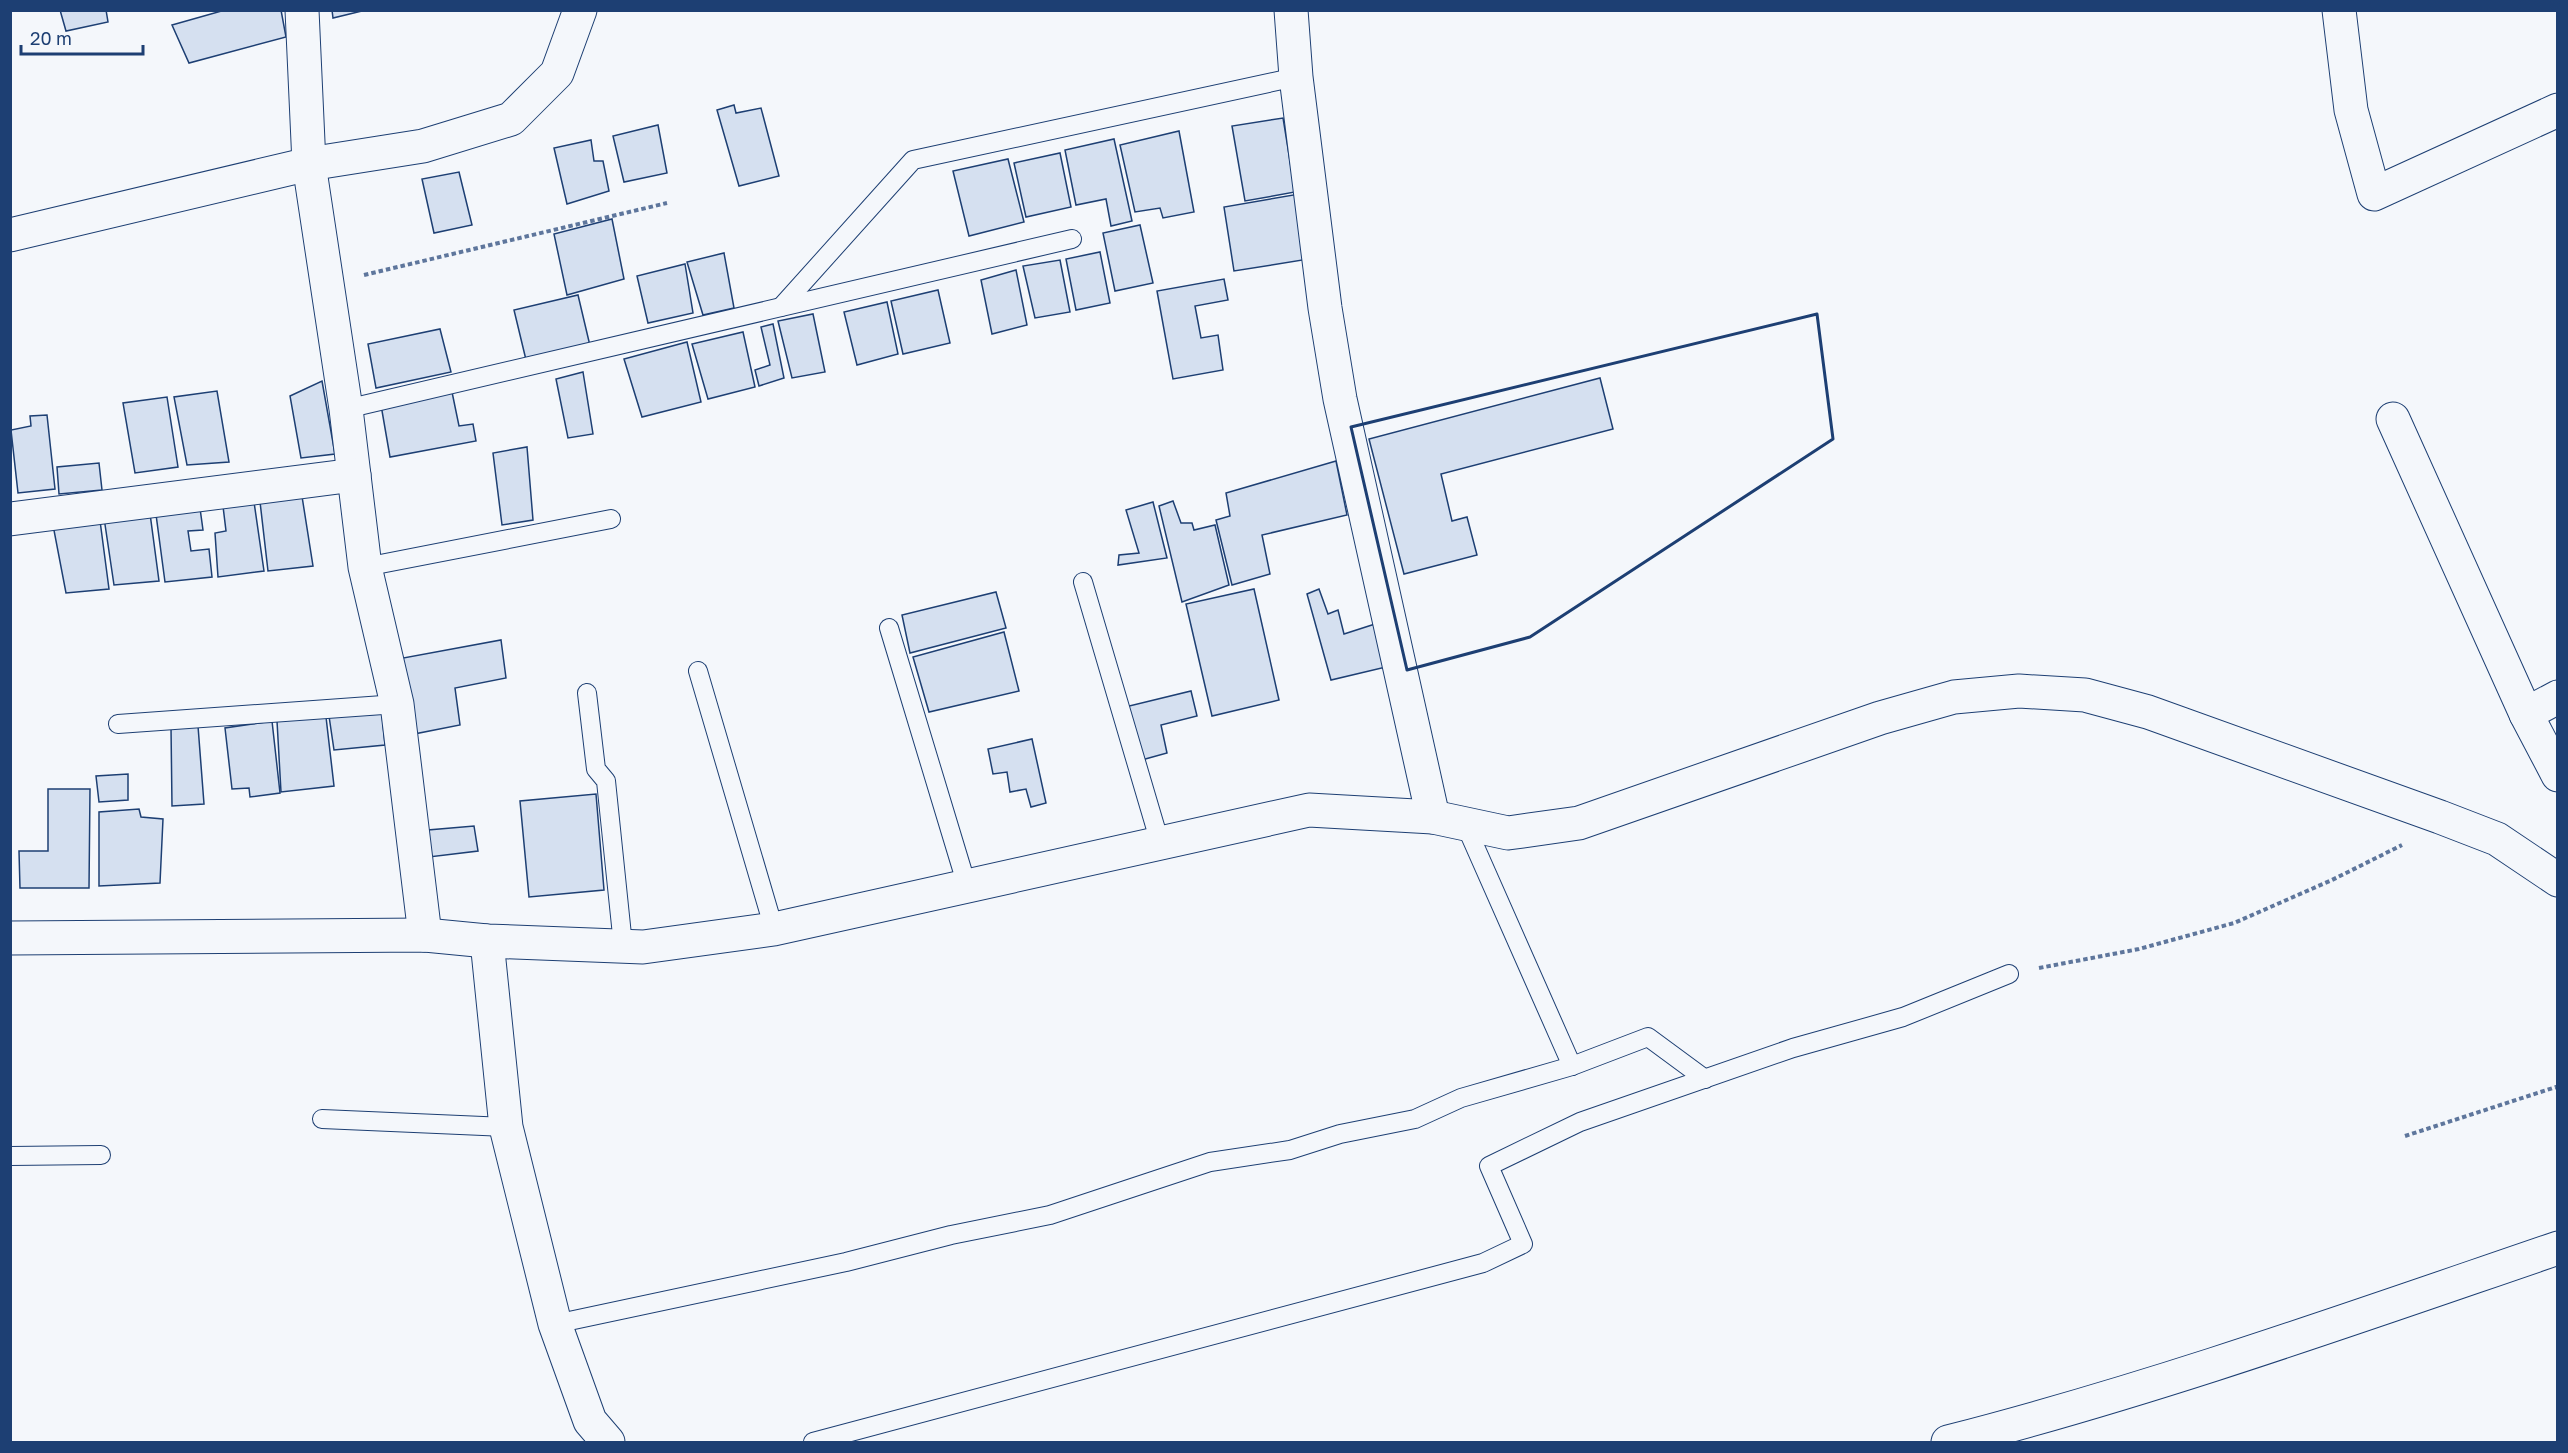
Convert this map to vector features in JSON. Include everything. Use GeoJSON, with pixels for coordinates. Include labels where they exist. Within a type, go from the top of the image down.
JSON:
{"type":"FeatureCollection","features":[{"type":"Feature","properties":{"kind":"street"},"geometry":{"type":"LineString","coordinates":[[302,10],[309,164],[346,409],[365,567],[397,704],[425,935]]}},
{"type":"Feature","properties":{"kind":"street"},"geometry":{"type":"LineString","coordinates":[[10,235],[309,164],[423,147],[511,119],[557,72],[580,10]]}},
{"type":"Feature","properties":{"kind":"street"},"geometry":{"type":"LineString","coordinates":[[1291,10],[1296,77],[1325,308],[1340,399],[1433,817]]}},
{"type":"Feature","properties":{"kind":"street"},"geometry":{"type":"LineString","coordinates":[[2339,10],[2351,110],[2374,194],[2558,110]]}},
{"type":"Feature","properties":{"kind":"street"},"geometry":{"type":"LineString","coordinates":[[2393,419],[2526,714],[2558,775]]}},
{"type":"Feature","properties":{"kind":"street"},"geometry":{"type":"LineString","coordinates":[[10,519],[354,475]]}},
{"type":"Feature","properties":{"kind":"street"},"geometry":{"type":"LineString","coordinates":[[10,938],[425,935],[487,941],[643,947],[774,929],[1309,810],[1433,817],[1508,833],[1578,823],[1880,718],[1954,697],[2019,691],[2085,695],[2148,712],[2497,839],[2558,880]]}},
{"type":"Feature","properties":{"kind":"street"},"geometry":{"type":"LineString","coordinates":[[2526,714],[2558,697]]}},
{"type":"Feature","properties":{"kind":"street"},"geometry":{"type":"LineString","coordinates":[[487,941],[506,1127],[555,1324],[590,1421],[608,1443]]}},
{"type":"Feature","properties":{"kind":"street"},"geometry":{"type":"LineString","coordinates":[[1948,1443],[2057,1414],[2195,1372],[2558,1248]]}},
{"type":"Feature","properties":{"kind":"lane"},"geometry":{"type":"LineString","coordinates":[[781,307],[913,160],[1296,77]]}},
{"type":"Feature","properties":{"kind":"lane"},"geometry":{"type":"LineString","coordinates":[[346,409],[1072,239]]}},
{"type":"Feature","properties":{"kind":"lane"},"geometry":{"type":"LineString","coordinates":[[365,567],[611,519]]}},
{"type":"Feature","properties":{"kind":"lane"},"geometry":{"type":"LineString","coordinates":[[1083,582],[1160,843]]}},
{"type":"Feature","properties":{"kind":"lane"},"geometry":{"type":"LineString","coordinates":[[890,628],[967,886]]}},
{"type":"Feature","properties":{"kind":"lane"},"geometry":{"type":"LineString","coordinates":[[698,671],[774,929]]}},
{"type":"Feature","properties":{"kind":"lane"},"geometry":{"type":"LineString","coordinates":[[587,693],[596,768],[606,781],[623,945]]}},
{"type":"Feature","properties":{"kind":"lane"},"geometry":{"type":"LineString","coordinates":[[118,724],[397,704]]}},
{"type":"Feature","properties":{"kind":"lane"},"geometry":{"type":"LineString","coordinates":[[1465,824],[1572,1066]]}},
{"type":"Feature","properties":{"kind":"lane"},"geometry":{"type":"LineString","coordinates":[[813,1443],[1483,1263],[1523,1244],[1490,1166],[1580,1122],[1793,1048],[1903,1017],[2009,974]]}},
{"type":"Feature","properties":{"kind":"lane"},"geometry":{"type":"LineString","coordinates":[[555,1324],[846,1262],[951,1235],[1050,1215],[1210,1162],[1290,1150],[1340,1134],[1415,1119],[1461,1098],[1572,1066],[1648,1038],[1705,1079]]}},
{"type":"Feature","properties":{"kind":"lane"},"geometry":{"type":"LineString","coordinates":[[322,1119],[506,1127]]}},
{"type":"Feature","properties":{"kind":"lane"},"geometry":{"type":"LineString","coordinates":[[10,1156],[101,1155]]}},
{"type":"Feature","properties":{"kind":"path"},"geometry":{"type":"LineString","coordinates":[[328,284],[667,203]]}},
{"type":"Feature","properties":{"kind":"path"},"geometry":{"type":"LineString","coordinates":[[2009,974],[2139,949],[2234,923],[2332,880],[2451,821]]}},
{"type":"Feature","properties":{"kind":"path"},"geometry":{"type":"LineString","coordinates":[[2405,1136],[2556,1087],[2558,1089]]}},
{"type":"Feature","properties":{"kind":"building"},"geometry":{"type":"Polygon","coordinates":[[[60,10],[106,10],[108,22],[66,31],[60,10]]]}},
{"type":"Feature","properties":{"kind":"building"},"geometry":{"type":"Polygon","coordinates":[[[225,10],[281,10],[286,37],[189,63],[172,25],[225,10]]]}},
{"type":"Feature","properties":{"kind":"building"},"geometry":{"type":"Polygon","coordinates":[[[332,10],[366,10],[333,18],[332,10]]]}},
{"type":"Feature","properties":{"kind":"building"},"geometry":{"type":"Polygon","coordinates":[[[734,105],[736,113],[761,108],[779,176],[739,186],[717,110],[734,105]]]}},
{"type":"Feature","properties":{"kind":"building"},"geometry":{"type":"Polygon","coordinates":[[[1283,118],[1295,192],[1245,201],[1232,126],[1283,118]]]}},
{"type":"Feature","properties":{"kind":"building"},"geometry":{"type":"Polygon","coordinates":[[[658,125],[667,173],[624,182],[613,136],[658,125]]]}},
{"type":"Feature","properties":{"kind":"building"},"geometry":{"type":"Polygon","coordinates":[[[1179,131],[1194,212],[1163,218],[1160,208],[1135,212],[1120,145],[1179,131]]]}},
{"type":"Feature","properties":{"kind":"building"},"geometry":{"type":"Polygon","coordinates":[[[1114,139],[1132,221],[1111,226],[1106,199],[1076,205],[1065,150],[1114,139]]]}},
{"type":"Feature","properties":{"kind":"building"},"geometry":{"type":"Polygon","coordinates":[[[591,140],[594,161],[603,161],[609,191],[567,204],[554,148],[591,140]]]}},
{"type":"Feature","properties":{"kind":"building"},"geometry":{"type":"Polygon","coordinates":[[[1060,153],[1071,207],[1026,217],[1014,163],[1060,153]]]}},
{"type":"Feature","properties":{"kind":"building"},"geometry":{"type":"Polygon","coordinates":[[[1008,159],[1024,222],[969,236],[953,171],[1008,159]]]}},
{"type":"Feature","properties":{"kind":"building"},"geometry":{"type":"Polygon","coordinates":[[[459,172],[472,225],[434,233],[422,179],[459,172]]]}},
{"type":"Feature","properties":{"kind":"building"},"geometry":{"type":"Polygon","coordinates":[[[1299,194],[1309,259],[1234,271],[1224,207],[1299,194]]]}},
{"type":"Feature","properties":{"kind":"building"},"geometry":{"type":"Polygon","coordinates":[[[612,219],[624,279],[567,295],[554,234],[612,219]]]}},
{"type":"Feature","properties":{"kind":"building"},"geometry":{"type":"Polygon","coordinates":[[[1140,225],[1153,283],[1115,291],[1103,233],[1140,225]]]}},
{"type":"Feature","properties":{"kind":"building"},"geometry":{"type":"Polygon","coordinates":[[[1100,252],[1110,303],[1076,310],[1066,259],[1100,252]]]}},
{"type":"Feature","properties":{"kind":"building"},"geometry":{"type":"Polygon","coordinates":[[[724,253],[734,308],[703,315],[687,262],[724,253]]]}},
{"type":"Feature","properties":{"kind":"building"},"geometry":{"type":"Polygon","coordinates":[[[1060,260],[1070,312],[1035,318],[1023,266],[1060,260]]]}},
{"type":"Feature","properties":{"kind":"building"},"geometry":{"type":"Polygon","coordinates":[[[685,264],[693,313],[648,323],[637,276],[685,264]]]}},
{"type":"Feature","properties":{"kind":"building"},"geometry":{"type":"Polygon","coordinates":[[[1016,270],[1027,325],[992,334],[981,280],[1016,270]]]}},
{"type":"Feature","properties":{"kind":"building"},"geometry":{"type":"Polygon","coordinates":[[[1224,279],[1228,300],[1195,306],[1201,338],[1218,335],[1223,370],[1173,379],[1157,291],[1224,279]]]}},
{"type":"Feature","properties":{"kind":"building"},"geometry":{"type":"Polygon","coordinates":[[[938,290],[950,343],[903,354],[891,301],[938,290]]]}},
{"type":"Feature","properties":{"kind":"building"},"geometry":{"type":"Polygon","coordinates":[[[578,295],[591,350],[527,364],[514,310],[578,295]]]}},
{"type":"Feature","properties":{"kind":"building"},"geometry":{"type":"Polygon","coordinates":[[[887,302],[898,354],[857,365],[844,312],[887,302]]]}},
{"type":"Feature","properties":{"kind":"building"},"geometry":{"type":"Polygon","coordinates":[[[813,314],[825,372],[792,378],[778,321],[813,314]]]}},
{"type":"Feature","properties":{"kind":"building"},"geometry":{"type":"Polygon","coordinates":[[[773,324],[784,378],[759,386],[755,370],[770,365],[761,327],[773,324]]]}},
{"type":"Feature","properties":{"kind":"building"},"geometry":{"type":"Polygon","coordinates":[[[440,329],[451,372],[376,388],[368,344],[440,329]]]}},
{"type":"Feature","properties":{"kind":"building"},"geometry":{"type":"Polygon","coordinates":[[[743,332],[755,387],[708,399],[692,344],[743,332]]]}},
{"type":"Feature","properties":{"kind":"building"},"geometry":{"type":"Polygon","coordinates":[[[687,342],[701,402],[642,417],[624,359],[687,342]]]}},
{"type":"Feature","properties":{"kind":"building"},"geometry":{"type":"Polygon","coordinates":[[[583,372],[593,434],[568,438],[556,379],[583,372]]]}},
{"type":"Feature","properties":{"kind":"building"},"geometry":{"type":"Polygon","coordinates":[[[1600,378],[1613,429],[1441,474],[1452,521],[1467,517],[1477,555],[1404,574],[1369,439],[1600,378]]]}},
{"type":"Feature","properties":{"kind":"building"},"geometry":{"type":"Polygon","coordinates":[[[322,381],[335,454],[301,458],[290,396],[322,381]]]}},
{"type":"Feature","properties":{"kind":"building"},"geometry":{"type":"Polygon","coordinates":[[[217,391],[229,462],[187,465],[174,397],[217,391]]]}},
{"type":"Feature","properties":{"kind":"building"},"geometry":{"type":"Polygon","coordinates":[[[452,392],[459,426],[473,424],[476,441],[390,457],[381,405],[452,392]]]}},
{"type":"Feature","properties":{"kind":"building"},"geometry":{"type":"Polygon","coordinates":[[[167,397],[178,467],[135,473],[123,403],[167,397]]]}},
{"type":"Feature","properties":{"kind":"building"},"geometry":{"type":"Polygon","coordinates":[[[47,415],[55,489],[18,493],[11,430],[31,426],[30,416],[47,415]]]}},
{"type":"Feature","properties":{"kind":"building"},"geometry":{"type":"Polygon","coordinates":[[[527,447],[533,520],[502,525],[493,453],[527,447]]]}},
{"type":"Feature","properties":{"kind":"building"},"geometry":{"type":"Polygon","coordinates":[[[1336,461],[1347,515],[1262,535],[1270,574],[1232,585],[1216,520],[1230,516],[1226,493],[1336,461]]]}},
{"type":"Feature","properties":{"kind":"building"},"geometry":{"type":"Polygon","coordinates":[[[99,463],[102,490],[59,494],[57,467],[99,463]]]}},
{"type":"Feature","properties":{"kind":"building"},"geometry":{"type":"Polygon","coordinates":[[[301,490],[313,566],[268,571],[259,493],[301,490]]]}},
{"type":"Feature","properties":{"kind":"building"},"geometry":{"type":"Polygon","coordinates":[[[253,495],[264,571],[218,577],[215,533],[226,531],[222,498],[253,495]]]}},
{"type":"Feature","properties":{"kind":"building"},"geometry":{"type":"Polygon","coordinates":[[[199,501],[203,530],[188,531],[191,551],[209,549],[212,577],[165,582],[155,507],[199,501]]]}},
{"type":"Feature","properties":{"kind":"building"},"geometry":{"type":"Polygon","coordinates":[[[1173,501],[1181,523],[1192,523],[1194,530],[1215,525],[1229,585],[1182,602],[1159,506],[1173,501]]]}},
{"type":"Feature","properties":{"kind":"building"},"geometry":{"type":"Polygon","coordinates":[[[1153,502],[1167,558],[1118,565],[1119,555],[1139,553],[1126,510],[1153,502]]]}},
{"type":"Feature","properties":{"kind":"building"},"geometry":{"type":"Polygon","coordinates":[[[149,506],[159,581],[114,585],[103,511],[149,506]]]}},
{"type":"Feature","properties":{"kind":"building"},"geometry":{"type":"Polygon","coordinates":[[[99,513],[109,589],[66,593],[52,520],[99,513]]]}},
{"type":"Feature","properties":{"kind":"building"},"geometry":{"type":"Polygon","coordinates":[[[1254,589],[1279,700],[1212,716],[1186,604],[1254,589]]]}},
{"type":"Feature","properties":{"kind":"building"},"geometry":{"type":"Polygon","coordinates":[[[1319,589],[1328,614],[1338,610],[1344,634],[1375,624],[1386,667],[1331,680],[1307,594],[1319,589]]]}},
{"type":"Feature","properties":{"kind":"building"},"geometry":{"type":"Polygon","coordinates":[[[996,592],[1006,628],[910,653],[902,615],[996,592]]]}},
{"type":"Feature","properties":{"kind":"building"},"geometry":{"type":"Polygon","coordinates":[[[1004,632],[1019,691],[929,712],[913,657],[1004,632]]]}},
{"type":"Feature","properties":{"kind":"building"},"geometry":{"type":"Polygon","coordinates":[[[501,640],[506,678],[455,688],[460,725],[414,734],[403,658],[501,640]]]}},
{"type":"Feature","properties":{"kind":"building"},"geometry":{"type":"Polygon","coordinates":[[[1191,691],[1197,716],[1161,725],[1167,753],[1138,761],[1125,707],[1191,691]]]}},
{"type":"Feature","properties":{"kind":"building"},"geometry":{"type":"Polygon","coordinates":[[[382,714],[385,745],[334,750],[329,716],[382,714]]]}},
{"type":"Feature","properties":{"kind":"building"},"geometry":{"type":"Polygon","coordinates":[[[326,717],[334,786],[281,792],[277,721],[326,717]]]}},
{"type":"Feature","properties":{"kind":"building"},"geometry":{"type":"Polygon","coordinates":[[[272,721],[280,793],[250,797],[249,788],[232,789],[225,728],[272,721]]]}},
{"type":"Feature","properties":{"kind":"building"},"geometry":{"type":"Polygon","coordinates":[[[198,726],[204,804],[172,806],[171,727],[198,726]]]}},
{"type":"Feature","properties":{"kind":"building"},"geometry":{"type":"Polygon","coordinates":[[[1032,739],[1046,803],[1031,807],[1026,789],[1010,792],[1007,772],[993,774],[988,749],[1032,739]]]}},
{"type":"Feature","properties":{"kind":"building"},"geometry":{"type":"Polygon","coordinates":[[[128,774],[128,800],[99,802],[96,776],[128,774]]]}},
{"type":"Feature","properties":{"kind":"building"},"geometry":{"type":"Polygon","coordinates":[[[48,789],[90,789],[89,888],[20,888],[19,851],[48,851],[48,789]]]}},
{"type":"Feature","properties":{"kind":"building"},"geometry":{"type":"Polygon","coordinates":[[[596,794],[604,890],[529,897],[520,801],[596,794]]]}},
{"type":"Feature","properties":{"kind":"building"},"geometry":{"type":"Polygon","coordinates":[[[139,809],[141,817],[163,819],[160,883],[99,886],[99,812],[139,809]]]}},
{"type":"Feature","properties":{"kind":"building"},"geometry":{"type":"Polygon","coordinates":[[[474,826],[478,851],[429,857],[428,830],[474,826]]]}},
{"type":"Feature","properties":{"kind":"wall"},"geometry":{"type":"LineString","coordinates":[[1817,314],[1833,439],[1530,637],[1407,670],[1351,427],[1817,314]]}}]}
